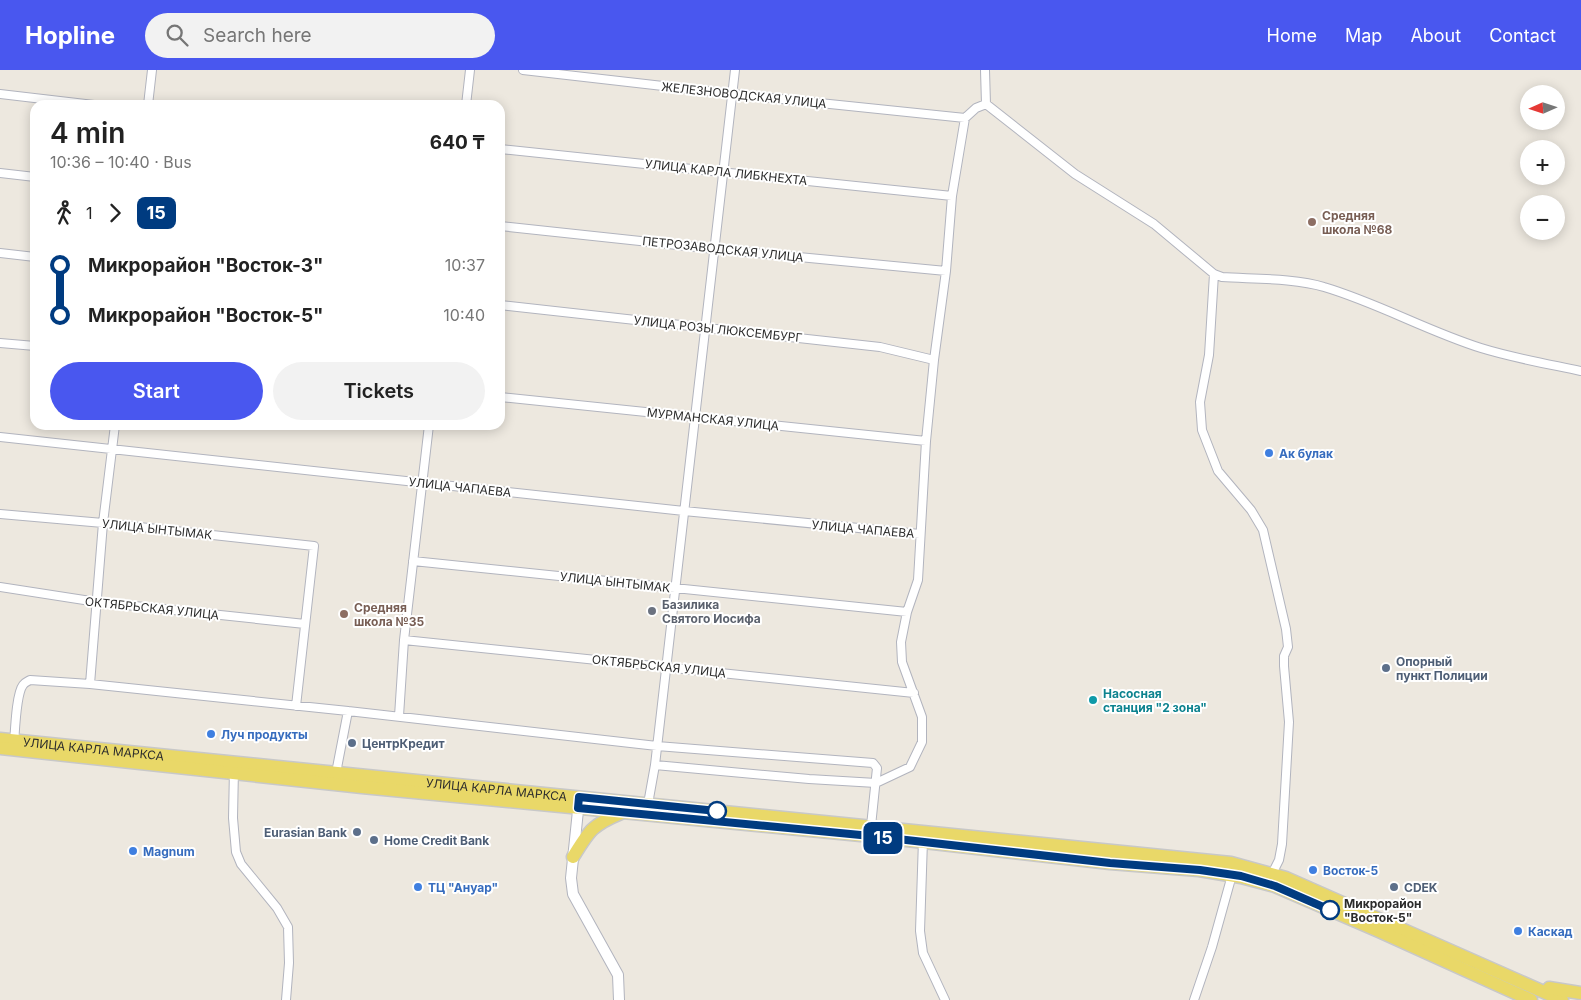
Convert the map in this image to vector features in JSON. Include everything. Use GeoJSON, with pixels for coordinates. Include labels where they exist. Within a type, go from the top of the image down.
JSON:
{"type":"FeatureCollection","features":[{"type":"Feature","properties":{"kind":"main road","name":"УЛИЦА КАРЛА МАРКСА"},"geometry":{"type":"LineString","coordinates":[[0,739],[14,744],[234,768],[579,802],[648,804],[872,826],[924,836],[1102,862],[1200,870],[1271,879]]}},
{"type":"Feature","properties":{"kind":"main road","name":"УЛИЦА КАРЛА МАРКСА"},"geometry":{"type":"LineString","coordinates":[[0,748],[14,744]]}},
{"type":"Feature","properties":{"kind":"main road","name":"УЛИЦА КАРЛА МАРКСА"},"geometry":{"type":"LineString","coordinates":[[234,768],[336,773],[579,802],[622,812],[1231,863],[1381,919],[1478,970]]}},
{"type":"Feature","properties":{"kind":"main road"},"geometry":{"type":"LineString","coordinates":[[573,857],[588,832],[600,822],[622,812]]}},
{"type":"Feature","properties":{"kind":"main road"},"geometry":{"type":"LineString","coordinates":[[1478,970],[1527,984],[1581,993]]}},
{"type":"Feature","properties":{"kind":"main road"},"geometry":{"type":"LineString","coordinates":[[1478,970],[1531,1000]]}},
{"type":"Feature","properties":{"kind":"main road"},"geometry":{"type":"LineString","coordinates":[[1527,984],[1562,1000]]}},
{"type":"Feature","properties":{"kind":"street"},"geometry":{"type":"LineString","coordinates":[[149,100],[152,70]]}},
{"type":"Feature","properties":{"kind":"street"},"geometry":{"type":"LineString","coordinates":[[467,100],[470,70]]}},
{"type":"Feature","properties":{"kind":"street","name":"ЖЕЛЕЗНОВОДСКАЯ УЛИЦА"},"geometry":{"type":"LineString","coordinates":[[523,70],[965,118]]}},
{"type":"Feature","properties":{"kind":"street"},"geometry":{"type":"LineString","coordinates":[[648,804],[655,765],[735,70]]}},
{"type":"Feature","properties":{"kind":"street"},"geometry":{"type":"LineString","coordinates":[[985,70],[986,104]]}},
{"type":"Feature","properties":{"kind":"street"},"geometry":{"type":"LineString","coordinates":[[0,94],[51,100]]}},
{"type":"Feature","properties":{"kind":"street"},"geometry":{"type":"LineString","coordinates":[[655,765],[876,783],[910,767],[922,742],[922,717],[902,662],[901,642],[907,612],[918,580],[926,441],[934,360],[946,271],[952,196],[965,118],[976,108],[986,104]]}},
{"type":"Feature","properties":{"kind":"street"},"geometry":{"type":"LineString","coordinates":[[986,104],[1075,174],[1154,224],[1214,274],[1222,277],[1308,283],[1324,287],[1347,294],[1480,348],[1581,371]]}},
{"type":"Feature","properties":{"kind":"street","name":"УЛИЦА КАРЛА ЛИБКНЕХТА"},"geometry":{"type":"LineString","coordinates":[[505,149],[952,196]]}},
{"type":"Feature","properties":{"kind":"street"},"geometry":{"type":"LineString","coordinates":[[0,173],[30,176]]}},
{"type":"Feature","properties":{"kind":"street","name":"ПЕТРОЗАВОДСКАЯ УЛИЦА"},"geometry":{"type":"LineString","coordinates":[[505,227],[946,271]]}},
{"type":"Feature","properties":{"kind":"street"},"geometry":{"type":"LineString","coordinates":[[0,253],[30,256]]}},
{"type":"Feature","properties":{"kind":"street"},"geometry":{"type":"LineString","coordinates":[[1214,274],[1209,355],[1200,402],[1202,430],[1218,471],[1251,510],[1263,530],[1286,629],[1288,647],[1284,656],[1290,722],[1282,844],[1279,860],[1271,879]]}},
{"type":"Feature","properties":{"kind":"street","name":"УЛИЦА РОЗЫ ЛЮКСЕМБУРГ"},"geometry":{"type":"LineString","coordinates":[[505,306],[880,347],[934,360]]}},
{"type":"Feature","properties":{"kind":"street"},"geometry":{"type":"LineString","coordinates":[[0,343],[30,346]]}},
{"type":"Feature","properties":{"kind":"street","name":"МУРМАНСКАЯ УЛИЦА"},"geometry":{"type":"LineString","coordinates":[[505,398],[926,441]]}},
{"type":"Feature","properties":{"kind":"street"},"geometry":{"type":"LineString","coordinates":[[90,684],[103,523],[114,430]]}},
{"type":"Feature","properties":{"kind":"street"},"geometry":{"type":"LineString","coordinates":[[399,716],[404,640],[428,430]]}},
{"type":"Feature","properties":{"kind":"street","name":"УЛИЦА ЧАПАЕВА"},"geometry":{"type":"LineString","coordinates":[[0,437],[684,512],[920,534]]}},
{"type":"Feature","properties":{"kind":"street","name":"УЛИЦА ЫНТЫМАК"},"geometry":{"type":"LineString","coordinates":[[0,514],[314,546],[305,624]]}},
{"type":"Feature","properties":{"kind":"street","name":"УЛИЦА ЫНТЫМАК"},"geometry":{"type":"LineString","coordinates":[[413,560],[907,612]]}},
{"type":"Feature","properties":{"kind":"street","name":"ОКТЯБРЬСКАЯ УЛИЦА"},"geometry":{"type":"LineString","coordinates":[[0,587],[97,602],[305,624]]}},
{"type":"Feature","properties":{"kind":"street"},"geometry":{"type":"LineString","coordinates":[[296,706],[305,624]]}},
{"type":"Feature","properties":{"kind":"street","name":"ОКТЯБРЬСКАЯ УЛИЦА"},"geometry":{"type":"LineString","coordinates":[[404,640],[914,693]]}},
{"type":"Feature","properties":{"kind":"street"},"geometry":{"type":"LineString","coordinates":[[14,744],[18,702],[22,686],[25,682],[30,680],[90,684],[399,716],[657,746],[873,763],[877,768],[872,826]]}},
{"type":"Feature","properties":{"kind":"street"},"geometry":{"type":"LineString","coordinates":[[336,773],[348,711]]}},
{"type":"Feature","properties":{"kind":"street"},"geometry":{"type":"LineString","coordinates":[[234,768],[233,818],[236,852],[241,864],[277,908],[288,927],[289,964],[286,1000]]}},
{"type":"Feature","properties":{"kind":"street"},"geometry":{"type":"LineString","coordinates":[[579,802],[571,878],[573,894],[618,975],[619,1000]]}},
{"type":"Feature","properties":{"kind":"street"},"geometry":{"type":"LineString","coordinates":[[924,836],[921,938],[924,954],[945,1000]]}},
{"type":"Feature","properties":{"kind":"street"},"geometry":{"type":"LineString","coordinates":[[1194,1000],[1212,947],[1232,875]]}},
{"type":"Feature","properties":{"kind":"bus line","name":"15"},"geometry":{"type":"LineString","coordinates":[[717,811],[579,797],[578,808],[871,836],[1110,863],[1200,870],[1241,876],[1275,886],[1330,910]]}},
{"type":"Feature","properties":{"kind":"place","name":"Средняя школа №68"},"geometry":{"type":"Point","coordinates":[1312,222]}},
{"type":"Feature","properties":{"kind":"place","name":"Ак булак"},"geometry":{"type":"Point","coordinates":[1269,453]}},
{"type":"Feature","properties":{"kind":"place","name":"Базилика Святого Иосифа"},"geometry":{"type":"Point","coordinates":[652,611]}},
{"type":"Feature","properties":{"kind":"place","name":"Средняя школа №35"},"geometry":{"type":"Point","coordinates":[344,614]}},
{"type":"Feature","properties":{"kind":"place","name":"Опорный пункт Полиции"},"geometry":{"type":"Point","coordinates":[1386,668]}},
{"type":"Feature","properties":{"kind":"place","name":"Насосная станция \"2 зона\""},"geometry":{"type":"Point","coordinates":[1093,700]}},
{"type":"Feature","properties":{"kind":"place","name":"Луч продукты"},"geometry":{"type":"Point","coordinates":[211,734]}},
{"type":"Feature","properties":{"kind":"place","name":"ЦентрКредит"},"geometry":{"type":"Point","coordinates":[352,743]}},
{"type":"Feature","properties":{"kind":"place","name":"Eurasian Bank"},"geometry":{"type":"Point","coordinates":[357,832]}},
{"type":"Feature","properties":{"kind":"place","name":"Home Credit Bank"},"geometry":{"type":"Point","coordinates":[374,840]}},
{"type":"Feature","properties":{"kind":"place","name":"Magnum"},"geometry":{"type":"Point","coordinates":[133,851]}},
{"type":"Feature","properties":{"kind":"place","name":"Восток-5"},"geometry":{"type":"Point","coordinates":[1313,870]}},
{"type":"Feature","properties":{"kind":"place","name":"ТЦ \"Ануар\""},"geometry":{"type":"Point","coordinates":[418,887]}},
{"type":"Feature","properties":{"kind":"place","name":"CDEK"},"geometry":{"type":"Point","coordinates":[1394,887]}},
{"type":"Feature","properties":{"kind":"place","name":"Микрорайон \"Восток-5\""},"geometry":{"type":"Point","coordinates":[1330,910]}},
{"type":"Feature","properties":{"kind":"place","name":"Каскад"},"geometry":{"type":"Point","coordinates":[1518,931]}}]}
